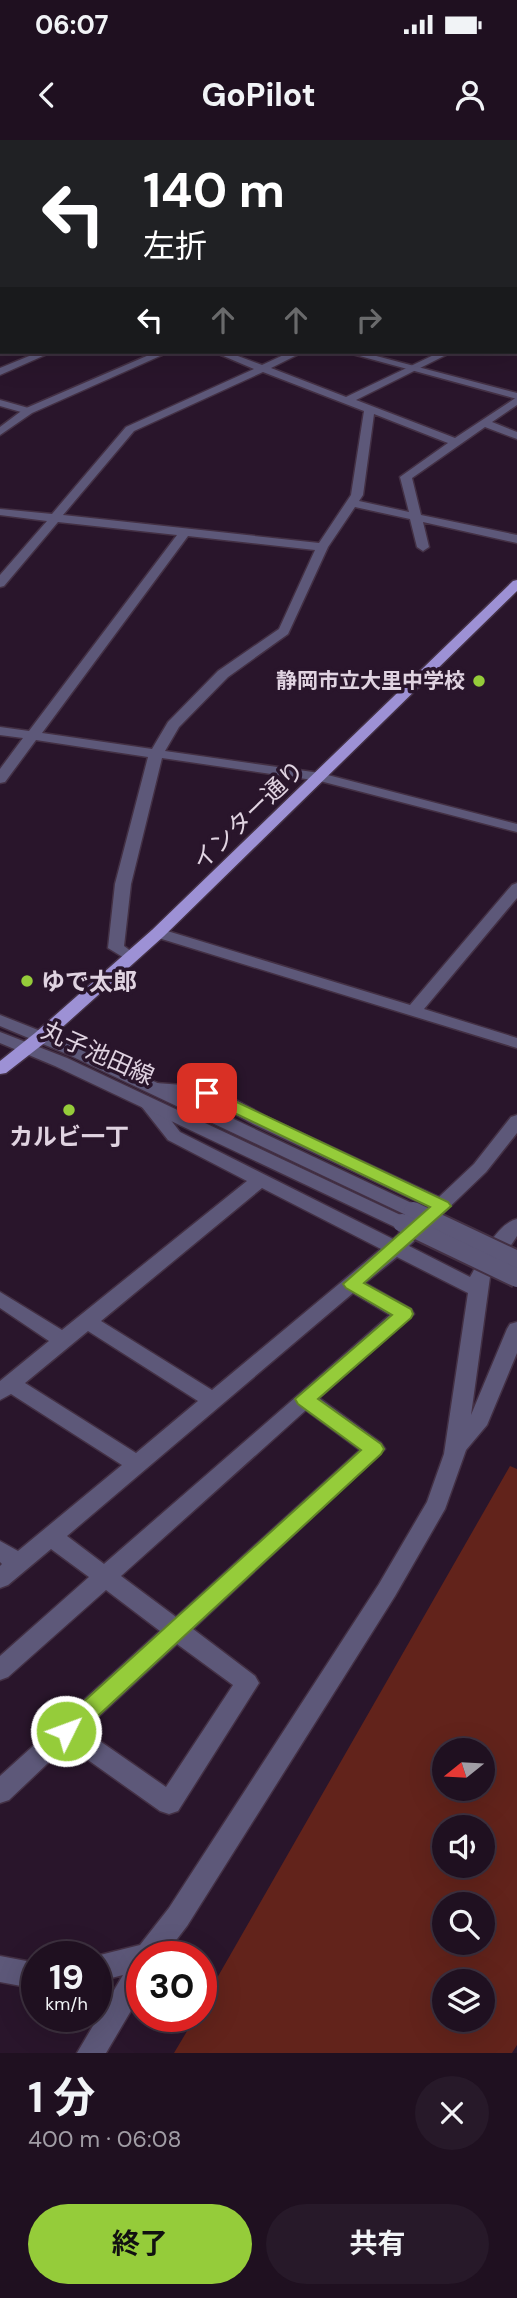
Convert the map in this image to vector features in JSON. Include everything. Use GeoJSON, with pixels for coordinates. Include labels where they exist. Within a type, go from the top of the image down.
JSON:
{"type":"FeatureCollection","features":[{"type":"Feature","properties":{"kind":"main road","name":"インター通り"},"geometry":{"type":"LineString","coordinates":[[0,1069],[158,933],[517,584]]}},
{"type":"Feature","properties":{"kind":"street"},"geometry":{"type":"LineString","coordinates":[[0,372],[42,354]]}},
{"type":"Feature","properties":{"kind":"street"},"geometry":{"type":"LineString","coordinates":[[0,432],[28,411],[159,354]]}},
{"type":"Feature","properties":{"kind":"street"},"geometry":{"type":"LineString","coordinates":[[224,354],[456,442]]}},
{"type":"Feature","properties":{"kind":"street"},"geometry":{"type":"LineString","coordinates":[[0,583],[130,429],[294,354]]}},
{"type":"Feature","properties":{"kind":"street"},"geometry":{"type":"LineString","coordinates":[[358,354],[517,398]]}},
{"type":"Feature","properties":{"kind":"street"},"geometry":{"type":"LineString","coordinates":[[346,401],[443,354]]}},
{"type":"Feature","properties":{"kind":"street"},"geometry":{"type":"LineString","coordinates":[[422,547],[406,477],[517,398]]}},
{"type":"Feature","properties":{"kind":"street"},"geometry":{"type":"LineString","coordinates":[[0,403],[28,411]]}},
{"type":"Feature","properties":{"kind":"street"},"geometry":{"type":"LineString","coordinates":[[131,957],[116,948],[123,884],[156,754],[173,725],[223,674],[284,631],[322,547],[357,495],[369,410]]}},
{"type":"Feature","properties":{"kind":"street"},"geometry":{"type":"LineString","coordinates":[[484,423],[517,436]]}},
{"type":"Feature","properties":{"kind":"street"},"geometry":{"type":"LineString","coordinates":[[352,503],[517,539]]}},
{"type":"Feature","properties":{"kind":"street"},"geometry":{"type":"LineString","coordinates":[[0,512],[322,547]]}},
{"type":"Feature","properties":{"kind":"street"},"geometry":{"type":"LineString","coordinates":[[0,779],[184,533]]}},
{"type":"Feature","properties":{"kind":"street"},"geometry":{"type":"LineString","coordinates":[[0,731],[320,777],[517,828]]}},
{"type":"Feature","properties":{"kind":"street"},"geometry":{"type":"LineString","coordinates":[[0,746],[32,735]]}},
{"type":"Feature","properties":{"kind":"street"},"geometry":{"type":"LineString","coordinates":[[414,1010],[517,888]]}},
{"type":"Feature","properties":{"kind":"street"},"geometry":{"type":"LineString","coordinates":[[158,933],[517,1043]]}},
{"type":"Feature","properties":{"kind":"street","name":"丸子池田線"},"geometry":{"type":"LineString","coordinates":[[0,1020],[34,1042],[517,1260]]}},
{"type":"Feature","properties":{"kind":"street","name":"丸子池田線"},"geometry":{"type":"LineString","coordinates":[[0,1037],[34,1042]]}},
{"type":"Feature","properties":{"kind":"street"},"geometry":{"type":"LineString","coordinates":[[442,1206],[259,1120],[217,1097],[196,1091],[159,1099],[155,1109],[162,1128],[174,1136],[477,1289]]}},
{"type":"Feature","properties":{"kind":"street","name":"丸子池田線"},"geometry":{"type":"LineString","coordinates":[[159,1099],[517,1278]]}},
{"type":"Feature","properties":{"kind":"street"},"geometry":{"type":"LineString","coordinates":[[0,1579],[396,1247],[480,1168],[517,1121]]}},
{"type":"Feature","properties":{"kind":"street"},"geometry":{"type":"LineString","coordinates":[[136,1463],[5,1388],[260,1180]]}},
{"type":"Feature","properties":{"kind":"street"},"geometry":{"type":"LineString","coordinates":[[159,1941],[178,1917],[387,1590],[437,1503],[456,1447],[480,1277],[507,1235],[517,1225]]}},
{"type":"Feature","properties":{"kind":"street"},"geometry":{"type":"LineString","coordinates":[[0,1670],[404,1314],[352,1284]]}},
{"type":"Feature","properties":{"kind":"street"},"geometry":{"type":"LineString","coordinates":[[0,1299],[62,1340]]}},
{"type":"Feature","properties":{"kind":"street"},"geometry":{"type":"LineString","coordinates":[[86,1321],[212,1400]]}},
{"type":"Feature","properties":{"kind":"street"},"geometry":{"type":"LineString","coordinates":[[456,1447],[477,1425],[517,1329]]}},
{"type":"Feature","properties":{"kind":"street"},"geometry":{"type":"LineString","coordinates":[[0,1792],[374,1449],[305,1399]]}},
{"type":"Feature","properties":{"kind":"street"},"geometry":{"type":"LineString","coordinates":[[52,1537],[247,1683],[169,1803],[66,1731]]}},
{"type":"Feature","properties":{"kind":"street"},"geometry":{"type":"LineString","coordinates":[[0,1550],[19,1564]]}},
{"type":"Feature","properties":{"kind":"street"},"geometry":{"type":"LineString","coordinates":[[0,1970],[21,1973]]}},
{"type":"Feature","properties":{"kind":"street"},"geometry":{"type":"LineString","coordinates":[[90,2053],[126,1991]]}},
{"type":"Feature","properties":{"kind":"shaded area"},"geometry":{"type":"Polygon","coordinates":[[[510,1466],[517,1469],[517,2045],[512,2053],[174,2053],[186,2032],[217,2032],[217,1978],[510,1466]]]}},
{"type":"Feature","properties":{"kind":"place","name":"静岡市立大里中学校"},"geometry":{"type":"Point","coordinates":[479,681]}},
{"type":"Feature","properties":{"kind":"place","name":"ゆで太郎"},"geometry":{"type":"Point","coordinates":[27,981]}},
{"type":"Feature","properties":{"kind":"place","name":"カルビ一丁"},"geometry":{"type":"Point","coordinates":[69,1110]}},
{"type":"Feature","properties":{"kind":"route"},"geometry":{"type":"LineString","coordinates":[[66,1731],[374,1449],[305,1399],[404,1314],[352,1284],[442,1206],[207,1093]]}}]}
